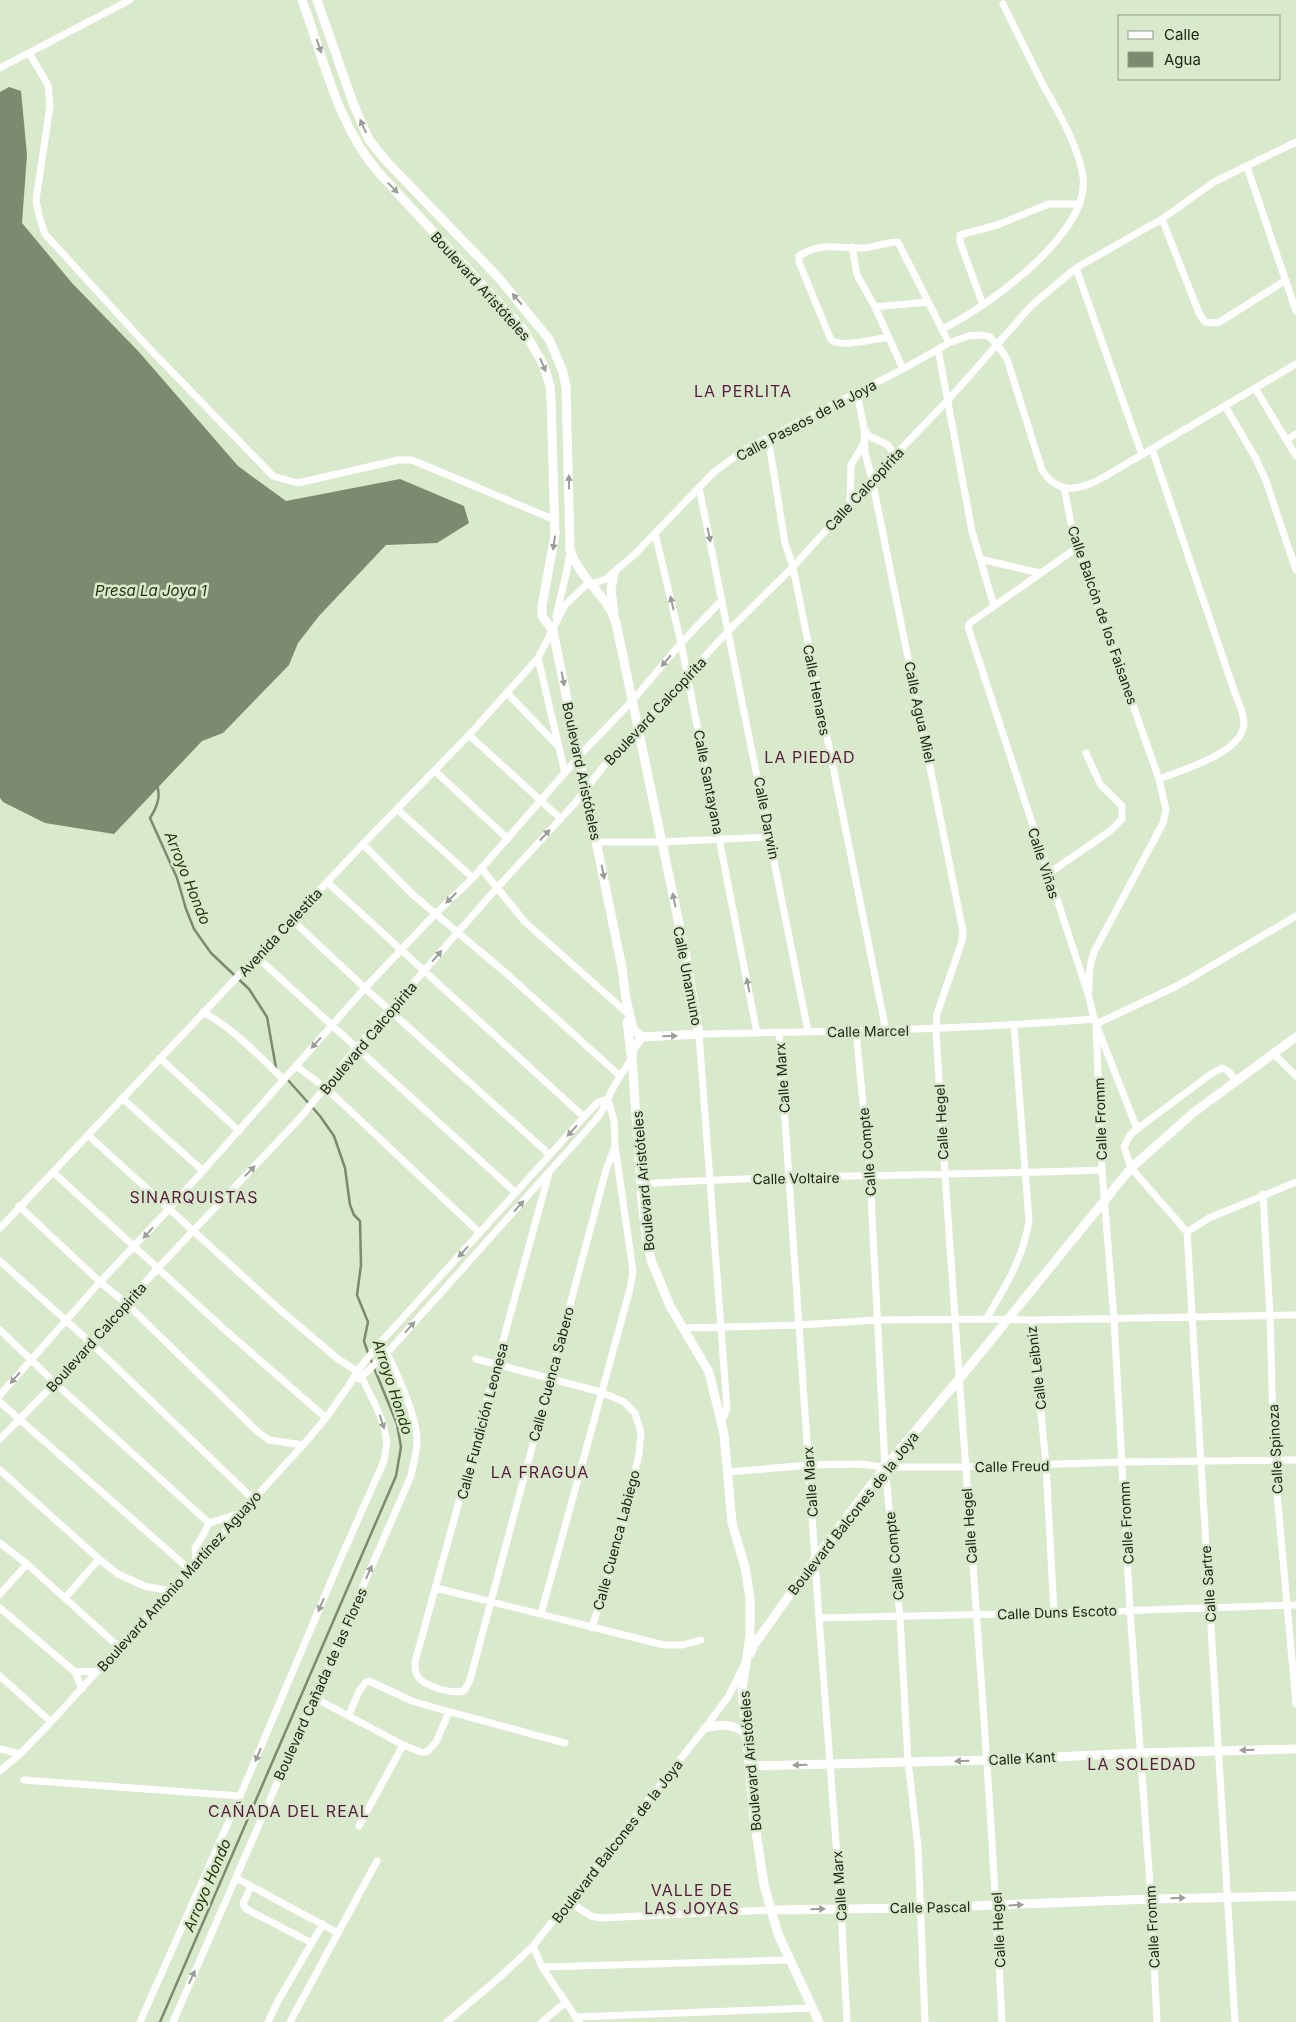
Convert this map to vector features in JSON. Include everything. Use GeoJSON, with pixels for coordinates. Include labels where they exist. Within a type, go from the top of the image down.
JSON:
{"type":"FeatureCollection","features":[{"type":"Feature","properties":{"kind":"street"},"geometry":{"type":"LineString","coordinates":[[0,68],[130,0]]}},
{"type":"Feature","properties":{"kind":"street","name":"Boulevard Aristóteles"},"geometry":{"type":"LineString","coordinates":[[302,0],[343,115],[359,148],[379,173],[523,329],[547,374],[551,398],[555,520],[553,549],[542,606],[542,616],[554,631]]}},
{"type":"Feature","properties":{"kind":"street","name":"Boulevard Aristóteles"},"geometry":{"type":"LineString","coordinates":[[317,0],[353,103],[369,140],[389,164],[498,277],[544,332],[549,339],[563,372],[567,406],[570,548],[554,631],[622,968],[626,999],[634,1032],[642,1037],[633,1049],[632,1058]]}},
{"type":"Feature","properties":{"kind":"street"},"geometry":{"type":"LineString","coordinates":[[942,330],[962,320],[984,305],[1037,261],[1068,227],[1080,204],[1084,178],[1076,153],[1003,4]]}},
{"type":"Feature","properties":{"kind":"street"},"geometry":{"type":"LineString","coordinates":[[30,53],[48,85],[50,106],[36,200],[38,216],[45,234],[148,347],[273,476],[298,483],[398,460],[412,460],[555,520]]}},
{"type":"Feature","properties":{"kind":"street","name":"Calle Calcopirita"},"geometry":{"type":"LineString","coordinates":[[729,630],[793,567],[949,399],[1032,304],[1076,268],[1162,219],[1214,182],[1296,142]]}},
{"type":"Feature","properties":{"kind":"street"},"geometry":{"type":"LineString","coordinates":[[1247,166],[1296,311]]}},
{"type":"Feature","properties":{"kind":"street"},"geometry":{"type":"LineString","coordinates":[[984,305],[959,236],[964,232],[988,228],[1049,204],[1080,204]]}},
{"type":"Feature","properties":{"kind":"street"},"geometry":{"type":"LineString","coordinates":[[1162,219],[1199,313],[1208,323],[1218,322],[1286,280]]}},
{"type":"Feature","properties":{"kind":"street"},"geometry":{"type":"LineString","coordinates":[[447,247],[454,249],[458,247],[457,236]]}},
{"type":"Feature","properties":{"kind":"street"},"geometry":{"type":"LineString","coordinates":[[889,337],[845,343],[833,342],[829,337],[799,262],[799,256],[812,250],[831,246],[864,248],[896,242],[902,247],[949,343]]}},
{"type":"Feature","properties":{"kind":"street"},"geometry":{"type":"LineString","coordinates":[[852,248],[857,275],[875,307],[903,369]]}},
{"type":"Feature","properties":{"kind":"street"},"geometry":{"type":"LineString","coordinates":[[470,272],[469,259],[474,258],[482,262]]}},
{"type":"Feature","properties":{"kind":"street"},"geometry":{"type":"LineString","coordinates":[[1076,268],[1142,455]]}},
{"type":"Feature","properties":{"kind":"street"},"geometry":{"type":"LineString","coordinates":[[875,307],[928,302]]}},
{"type":"Feature","properties":{"kind":"street","name":"Calle Paseos de la Joya"},"geometry":{"type":"LineString","coordinates":[[554,631],[565,605],[585,586],[606,579],[614,573],[727,461],[768,437],[857,393],[949,343],[977,334],[990,337],[997,345]]}},
{"type":"Feature","properties":{"kind":"street"},"geometry":{"type":"LineString","coordinates":[[997,345],[1007,359],[1042,470],[1050,482],[1064,488],[1080,488],[1089,485],[1296,364]]}},
{"type":"Feature","properties":{"kind":"street"},"geometry":{"type":"LineString","coordinates":[[938,349],[949,399],[967,506],[994,606]]}},
{"type":"Feature","properties":{"kind":"street"},"geometry":{"type":"LineString","coordinates":[[1255,388],[1296,456]]}},
{"type":"Feature","properties":{"kind":"street","name":"Calle Agua Miel"},"geometry":{"type":"LineString","coordinates":[[857,393],[864,428],[864,445],[963,931],[962,941],[937,1014],[936,1030]]}},
{"type":"Feature","properties":{"kind":"street"},"geometry":{"type":"LineString","coordinates":[[1225,406],[1256,458],[1296,570]]}},
{"type":"Feature","properties":{"kind":"street"},"geometry":{"type":"LineString","coordinates":[[864,428],[869,436],[888,445],[895,456]]}},
{"type":"Feature","properties":{"kind":"street"},"geometry":{"type":"LineString","coordinates":[[1286,440],[1296,434]]}},
{"type":"Feature","properties":{"kind":"street","name":"Calle Henares"},"geometry":{"type":"LineString","coordinates":[[768,437],[785,543],[793,567],[886,1030]]}},
{"type":"Feature","properties":{"kind":"street"},"geometry":{"type":"LineString","coordinates":[[850,504],[851,465],[864,445]]}},
{"type":"Feature","properties":{"kind":"street"},"geometry":{"type":"LineString","coordinates":[[1152,449],[1244,722],[1242,732],[1223,752],[1208,760],[1158,779]]}},
{"type":"Feature","properties":{"kind":"street","name":"Calle Darwin"},"geometry":{"type":"LineString","coordinates":[[699,487],[808,1031]]}},
{"type":"Feature","properties":{"kind":"street","name":"Calle Balcón de los Faisanes"},"geometry":{"type":"LineString","coordinates":[[1064,488],[1078,547],[1158,779],[1166,810],[1166,817],[1163,823],[1090,961],[1089,997]]}},
{"type":"Feature","properties":{"kind":"street","name":"Calle Santayana"},"geometry":{"type":"LineString","coordinates":[[655,533],[688,677],[757,1033]]}},
{"type":"Feature","properties":{"kind":"street","name":"Calle Viñas"},"geometry":{"type":"LineString","coordinates":[[1078,547],[970,623],[968,630],[1089,997],[1095,1022],[1136,1129]]}},
{"type":"Feature","properties":{"kind":"street","name":"Calle Unamuno"},"geometry":{"type":"LineString","coordinates":[[570,548],[577,567],[607,602],[614,616],[639,728],[699,1034],[727,1409],[722,1421]]}},
{"type":"Feature","properties":{"kind":"street"},"geometry":{"type":"LineString","coordinates":[[980,559],[1040,573]]}},
{"type":"Feature","properties":{"kind":"street"},"geometry":{"type":"LineString","coordinates":[[614,573],[611,590],[614,602],[614,616]]}},
{"type":"Feature","properties":{"kind":"street","name":"Boulevard Calcopirita"},"geometry":{"type":"LineString","coordinates":[[0,1395],[64,1321],[135,1247],[365,988],[435,914],[473,878],[579,757],[633,700],[681,643],[722,600]]}},
{"type":"Feature","properties":{"kind":"street","name":"Boulevard Calcopirita"},"geometry":{"type":"LineString","coordinates":[[0,1439],[55,1383],[158,1268],[302,1117],[389,1010],[561,819],[639,728],[688,677],[729,630]]}},
{"type":"Feature","properties":{"kind":"street","name":"Avenida Celestita"},"geometry":{"type":"LineString","coordinates":[[0,1228],[363,844],[469,735],[538,658],[554,631]]}},
{"type":"Feature","properties":{"kind":"street"},"geometry":{"type":"LineString","coordinates":[[538,658],[565,773]]}},
{"type":"Feature","properties":{"kind":"street"},"geometry":{"type":"LineString","coordinates":[[507,693],[558,746]]}},
{"type":"Feature","properties":{"kind":"street"},"geometry":{"type":"LineString","coordinates":[[469,735],[561,819]]}},
{"type":"Feature","properties":{"kind":"street"},"geometry":{"type":"LineString","coordinates":[[1048,874],[1110,831],[1122,819],[1122,806],[1100,784],[1086,753]]}},
{"type":"Feature","properties":{"kind":"street"},"geometry":{"type":"LineString","coordinates":[[435,771],[508,839]]}},
{"type":"Feature","properties":{"kind":"street"},"geometry":{"type":"LineString","coordinates":[[397,809],[473,878]]}},
{"type":"Feature","properties":{"kind":"street"},"geometry":{"type":"LineString","coordinates":[[597,842],[662,842],[770,837]]}},
{"type":"Feature","properties":{"kind":"street"},"geometry":{"type":"LineString","coordinates":[[363,844],[412,894],[507,974],[620,1076]]}},
{"type":"Feature","properties":{"kind":"street"},"geometry":{"type":"LineString","coordinates":[[481,868],[496,889],[543,940],[626,1012]]}},
{"type":"Feature","properties":{"kind":"street"},"geometry":{"type":"LineString","coordinates":[[327,882],[584,1117]]}},
{"type":"Feature","properties":{"kind":"street"},"geometry":{"type":"LineString","coordinates":[[1095,1022],[1179,985],[1296,916]]}},
{"type":"Feature","properties":{"kind":"street"},"geometry":{"type":"LineString","coordinates":[[292,920],[550,1155]]}},
{"type":"Feature","properties":{"kind":"street"},"geometry":{"type":"LineString","coordinates":[[257,957],[516,1193]]}},
{"type":"Feature","properties":{"kind":"street","name":"Boulevard Aristóteles"},"geometry":{"type":"LineString","coordinates":[[626,999],[646,1237],[651,1260],[670,1306],[708,1372],[722,1421],[729,1472],[732,1523],[745,1568],[750,1598],[750,1636],[742,1689],[748,1766],[761,1868],[770,1910],[789,1960],[819,2022]]}},
{"type":"Feature","properties":{"kind":"street"},"geometry":{"type":"LineString","coordinates":[[204,1012],[239,1036],[284,1079]]}},
{"type":"Feature","properties":{"kind":"street","name":"Calle Marcel"},"geometry":{"type":"LineString","coordinates":[[642,1037],[808,1031],[936,1030],[1095,1022]]}},
{"type":"Feature","properties":{"kind":"street","name":"Calle Fromm"},"geometry":{"type":"LineString","coordinates":[[1095,1022],[1102,1170],[1114,1319],[1130,1610],[1151,1899],[1157,2022]]}},
{"type":"Feature","properties":{"kind":"street"},"geometry":{"type":"LineString","coordinates":[[986,1319],[1017,1265],[1026,1243],[1029,1221],[1014,1026]]}},
{"type":"Feature","properties":{"kind":"street","name":"Calle Hegel"},"geometry":{"type":"LineString","coordinates":[[936,1030],[954,1320],[960,1378],[965,1467],[988,1760],[1002,2022]]}},
{"type":"Feature","properties":{"kind":"street","name":"Calle Compte"},"geometry":{"type":"LineString","coordinates":[[856,1031],[870,1176],[885,1467],[900,1617],[908,1761],[918,1847],[925,2022]]}},
{"type":"Feature","properties":{"kind":"street","name":"Calle Marx"},"geometry":{"type":"LineString","coordinates":[[779,1033],[841,1909],[846,2022]]}},
{"type":"Feature","properties":{"kind":"street","name":"Boulevard Balcones de la Joya"},"geometry":{"type":"LineString","coordinates":[[447,2022],[500,1978],[533,1946],[569,1902],[728,1697],[754,1645],[815,1559],[885,1467],[1131,1168],[1193,1112],[1296,1037]]}},
{"type":"Feature","properties":{"kind":"street"},"geometry":{"type":"LineString","coordinates":[[1274,1054],[1296,1076]]}},
{"type":"Feature","properties":{"kind":"street"},"geometry":{"type":"LineString","coordinates":[[160,1058],[239,1131]]}},
{"type":"Feature","properties":{"kind":"street","name":"Boulevard Antonio Martínez Aguayo"},"geometry":{"type":"LineString","coordinates":[[359,1374],[369,1371],[387,1353],[603,1112],[620,1076],[632,1058]]}},
{"type":"Feature","properties":{"kind":"street"},"geometry":{"type":"LineString","coordinates":[[293,1069],[326,1088],[480,1233]]}},
{"type":"Feature","properties":{"kind":"street"},"geometry":{"type":"LineString","coordinates":[[1235,1081],[1230,1072],[1225,1069],[1216,1070],[1136,1129],[1130,1135],[1124,1147],[1131,1168],[1187,1232],[1209,1218],[1263,1194],[1296,1182]]}},
{"type":"Feature","properties":{"kind":"street"},"geometry":{"type":"LineString","coordinates":[[122,1098],[203,1171]]}},
{"type":"Feature","properties":{"kind":"street"},"geometry":{"type":"LineString","coordinates":[[541,1614],[630,1289],[633,1271],[615,1146],[614,1121],[608,1099]]}},
{"type":"Feature","properties":{"kind":"street","name":"Boulevard Antonio Martínez Aguayo"},"geometry":{"type":"LineString","coordinates":[[0,1771],[20,1754],[82,1689],[254,1500],[326,1418],[359,1374],[364,1362],[381,1342],[598,1102],[608,1099]]}},
{"type":"Feature","properties":{"kind":"street"},"geometry":{"type":"LineString","coordinates":[[88,1135],[192,1232],[310,1336],[359,1374]]}},
{"type":"Feature","properties":{"kind":"street","name":"Calle Cuenca Sabero"},"geometry":{"type":"LineString","coordinates":[[467,1689],[606,1170],[615,1146]]}},
{"type":"Feature","properties":{"kind":"street","name":"Calle Voltaire"},"geometry":{"type":"LineString","coordinates":[[641,1184],[710,1180],[1102,1170]]}},
{"type":"Feature","properties":{"kind":"street"},"geometry":{"type":"LineString","coordinates":[[53,1172],[326,1418]]}},
{"type":"Feature","properties":{"kind":"street","name":"Calle Fundición Leonesa"},"geometry":{"type":"LineString","coordinates":[[467,1689],[460,1692],[434,1687],[419,1678],[415,1669],[415,1662],[549,1173]]}},
{"type":"Feature","properties":{"kind":"street","name":"Calle Spinoza"},"geometry":{"type":"LineString","coordinates":[[1263,1194],[1270,1316],[1274,1460],[1292,1605],[1296,1704]]}},
{"type":"Feature","properties":{"kind":"street"},"geometry":{"type":"LineString","coordinates":[[19,1206],[100,1282],[127,1304],[258,1432],[269,1440],[303,1445]]}},
{"type":"Feature","properties":{"kind":"street","name":"Calle Sartre"},"geometry":{"type":"LineString","coordinates":[[1187,1232],[1235,2022]]}},
{"type":"Feature","properties":{"kind":"street"},"geometry":{"type":"LineString","coordinates":[[0,1261],[90,1343],[254,1500]]}},
{"type":"Feature","properties":{"kind":"street"},"geometry":{"type":"LineString","coordinates":[[1032,1320],[1296,1315]]}},
{"type":"Feature","properties":{"kind":"street","name":"Calle Leibniz"},"geometry":{"type":"LineString","coordinates":[[683,1328],[799,1325],[878,1320],[1032,1320],[1046,1466],[1054,1613]]}},
{"type":"Feature","properties":{"kind":"street"},"geometry":{"type":"LineString","coordinates":[[0,1330],[30,1360],[209,1523]]}},
{"type":"Feature","properties":{"kind":"street","name":"Boulevard Cañada de las Flores"},"geometry":{"type":"LineString","coordinates":[[173,2022],[313,1697],[411,1476],[417,1441],[416,1428],[381,1342]]}},
{"type":"Feature","properties":{"kind":"street","name":"Calle Cuenca Labiego"},"geometry":{"type":"LineString","coordinates":[[476,1359],[601,1392],[624,1402],[635,1413],[641,1433],[636,1468],[621,1533],[592,1628]]}},
{"type":"Feature","properties":{"kind":"street","name":"Boulevard Cañada de las Flores"},"geometry":{"type":"LineString","coordinates":[[140,2022],[240,1796],[384,1461],[387,1442],[383,1423],[359,1374]]}},
{"type":"Feature","properties":{"kind":"street"},"geometry":{"type":"LineString","coordinates":[[0,1402],[190,1570]]}},
{"type":"Feature","properties":{"kind":"street","name":"Calle Freud"},"geometry":{"type":"LineString","coordinates":[[729,1472],[809,1465],[860,1464],[885,1467],[965,1467],[1046,1466],[1122,1462],[1296,1460]]}},
{"type":"Feature","properties":{"kind":"street"},"geometry":{"type":"LineString","coordinates":[[0,1470],[118,1574],[144,1586],[170,1591]]}},
{"type":"Feature","properties":{"kind":"street"},"geometry":{"type":"LineString","coordinates":[[196,1562],[195,1548],[209,1523],[241,1513]]}},
{"type":"Feature","properties":{"kind":"street"},"geometry":{"type":"LineString","coordinates":[[0,1543],[28,1564],[119,1647]]}},
{"type":"Feature","properties":{"kind":"street"},"geometry":{"type":"LineString","coordinates":[[65,1598],[99,1559]]}},
{"type":"Feature","properties":{"kind":"street"},"geometry":{"type":"LineString","coordinates":[[0,1594],[28,1564]]}},
{"type":"Feature","properties":{"kind":"street"},"geometry":{"type":"LineString","coordinates":[[436,1588],[664,1645],[683,1645],[701,1640]]}},
{"type":"Feature","properties":{"kind":"street","name":"Calle Duns Escoto"},"geometry":{"type":"LineString","coordinates":[[819,1618],[1292,1605]]}},
{"type":"Feature","properties":{"kind":"street"},"geometry":{"type":"LineString","coordinates":[[0,1608],[76,1672],[82,1689]]}},
{"type":"Feature","properties":{"kind":"street"},"geometry":{"type":"LineString","coordinates":[[76,1672],[97,1671]]}},
{"type":"Feature","properties":{"kind":"street"},"geometry":{"type":"LineString","coordinates":[[0,1676],[51,1722]]}},
{"type":"Feature","properties":{"kind":"street"},"geometry":{"type":"LineString","coordinates":[[349,1715],[359,1691],[369,1681],[412,1701],[565,1743]]}},
{"type":"Feature","properties":{"kind":"street"},"geometry":{"type":"LineString","coordinates":[[313,1697],[403,1745],[421,1752],[427,1752],[436,1742],[449,1712]]}},
{"type":"Feature","properties":{"kind":"street"},"geometry":{"type":"LineString","coordinates":[[705,1728],[728,1725],[737,1727],[746,1734]]}},
{"type":"Feature","properties":{"kind":"street"},"geometry":{"type":"LineString","coordinates":[[359,1826],[403,1745]]}},
{"type":"Feature","properties":{"kind":"street"},"geometry":{"type":"LineString","coordinates":[[0,1749],[20,1754]]}},
{"type":"Feature","properties":{"kind":"street","name":"Calle Kant"},"geometry":{"type":"LineString","coordinates":[[748,1766],[1296,1749]]}},
{"type":"Feature","properties":{"kind":"street"},"geometry":{"type":"LineString","coordinates":[[24,1780],[240,1796]]}},
{"type":"Feature","properties":{"kind":"street"},"geometry":{"type":"LineString","coordinates":[[290,2022],[377,1861]]}},
{"type":"Feature","properties":{"kind":"street"},"geometry":{"type":"LineString","coordinates":[[236,1878],[338,1933]]}},
{"type":"Feature","properties":{"kind":"street"},"geometry":{"type":"LineString","coordinates":[[251,1886],[243,1904],[246,1909],[312,1943]]}},
{"type":"Feature","properties":{"kind":"street","name":"Calle Pascal"},"geometry":{"type":"LineString","coordinates":[[569,1902],[591,1916],[601,1918],[770,1910],[996,1906],[1151,1899],[1296,1896]]}},
{"type":"Feature","properties":{"kind":"street"},"geometry":{"type":"LineString","coordinates":[[268,2022],[278,2001],[323,1924]]}},
{"type":"Feature","properties":{"kind":"street"},"geometry":{"type":"LineString","coordinates":[[533,1946],[542,1967],[577,2020],[664,2018],[812,2008]]}},
{"type":"Feature","properties":{"kind":"street"},"geometry":{"type":"LineString","coordinates":[[542,1967],[789,1960]]}},
{"type":"Feature","properties":{"kind":"street"},"geometry":{"type":"LineString","coordinates":[[542,2022],[566,2002]]}},
{"type":"Feature","properties":{"kind":"water","name":"Presa La Joya 1"},"geometry":{"type":"Polygon","coordinates":[[[9,87],[21,91],[27,155],[22,223],[72,283],[139,352],[238,466],[286,501],[400,479],[464,506],[469,523],[437,543],[386,545],[319,616],[298,643],[289,665],[223,733],[202,741],[114,834],[45,823],[3,802],[0,798],[0,92],[9,87]]]}},
{"type":"Feature","properties":{"kind":"waterway","name":"Arroyo Hondo"},"geometry":{"type":"LineString","coordinates":[[157,785],[158,802],[150,818],[177,878],[194,929],[211,953],[249,989],[267,1017],[276,1068]]}},
{"type":"Feature","properties":{"kind":"waterway","name":"Arroyo Hondo"},"geometry":{"type":"LineString","coordinates":[[287,1079],[320,1116],[334,1136],[345,1168],[350,1205],[354,1215],[360,1221],[361,1265],[357,1295],[368,1322],[364,1341],[368,1353]]}},
{"type":"Feature","properties":{"kind":"waterway","name":"Arroyo Hondo"},"geometry":{"type":"LineString","coordinates":[[160,2022],[396,1476],[401,1447],[397,1424],[370,1358]]}},
{"type":"Feature","properties":{"kind":"district","name":"LA PERLITA"},"geometry":{"type":"Point","coordinates":[743,391]}},
{"type":"Feature","properties":{"kind":"district","name":"LA PIEDAD"},"geometry":{"type":"Point","coordinates":[810,757]}},
{"type":"Feature","properties":{"kind":"district","name":"SINARQUISTAS"},"geometry":{"type":"Point","coordinates":[194,1197]}},
{"type":"Feature","properties":{"kind":"district","name":"LA FRAGUA"},"geometry":{"type":"Point","coordinates":[540,1472]}},
{"type":"Feature","properties":{"kind":"district","name":"LA SOLEDAD"},"geometry":{"type":"Point","coordinates":[1142,1764]}},
{"type":"Feature","properties":{"kind":"district","name":"CAÑADA DEL REAL"},"geometry":{"type":"Point","coordinates":[289,1811]}},
{"type":"Feature","properties":{"kind":"district","name":"VALLE DE LAS JOYAS"},"geometry":{"type":"Point","coordinates":[692,1899]}}]}
